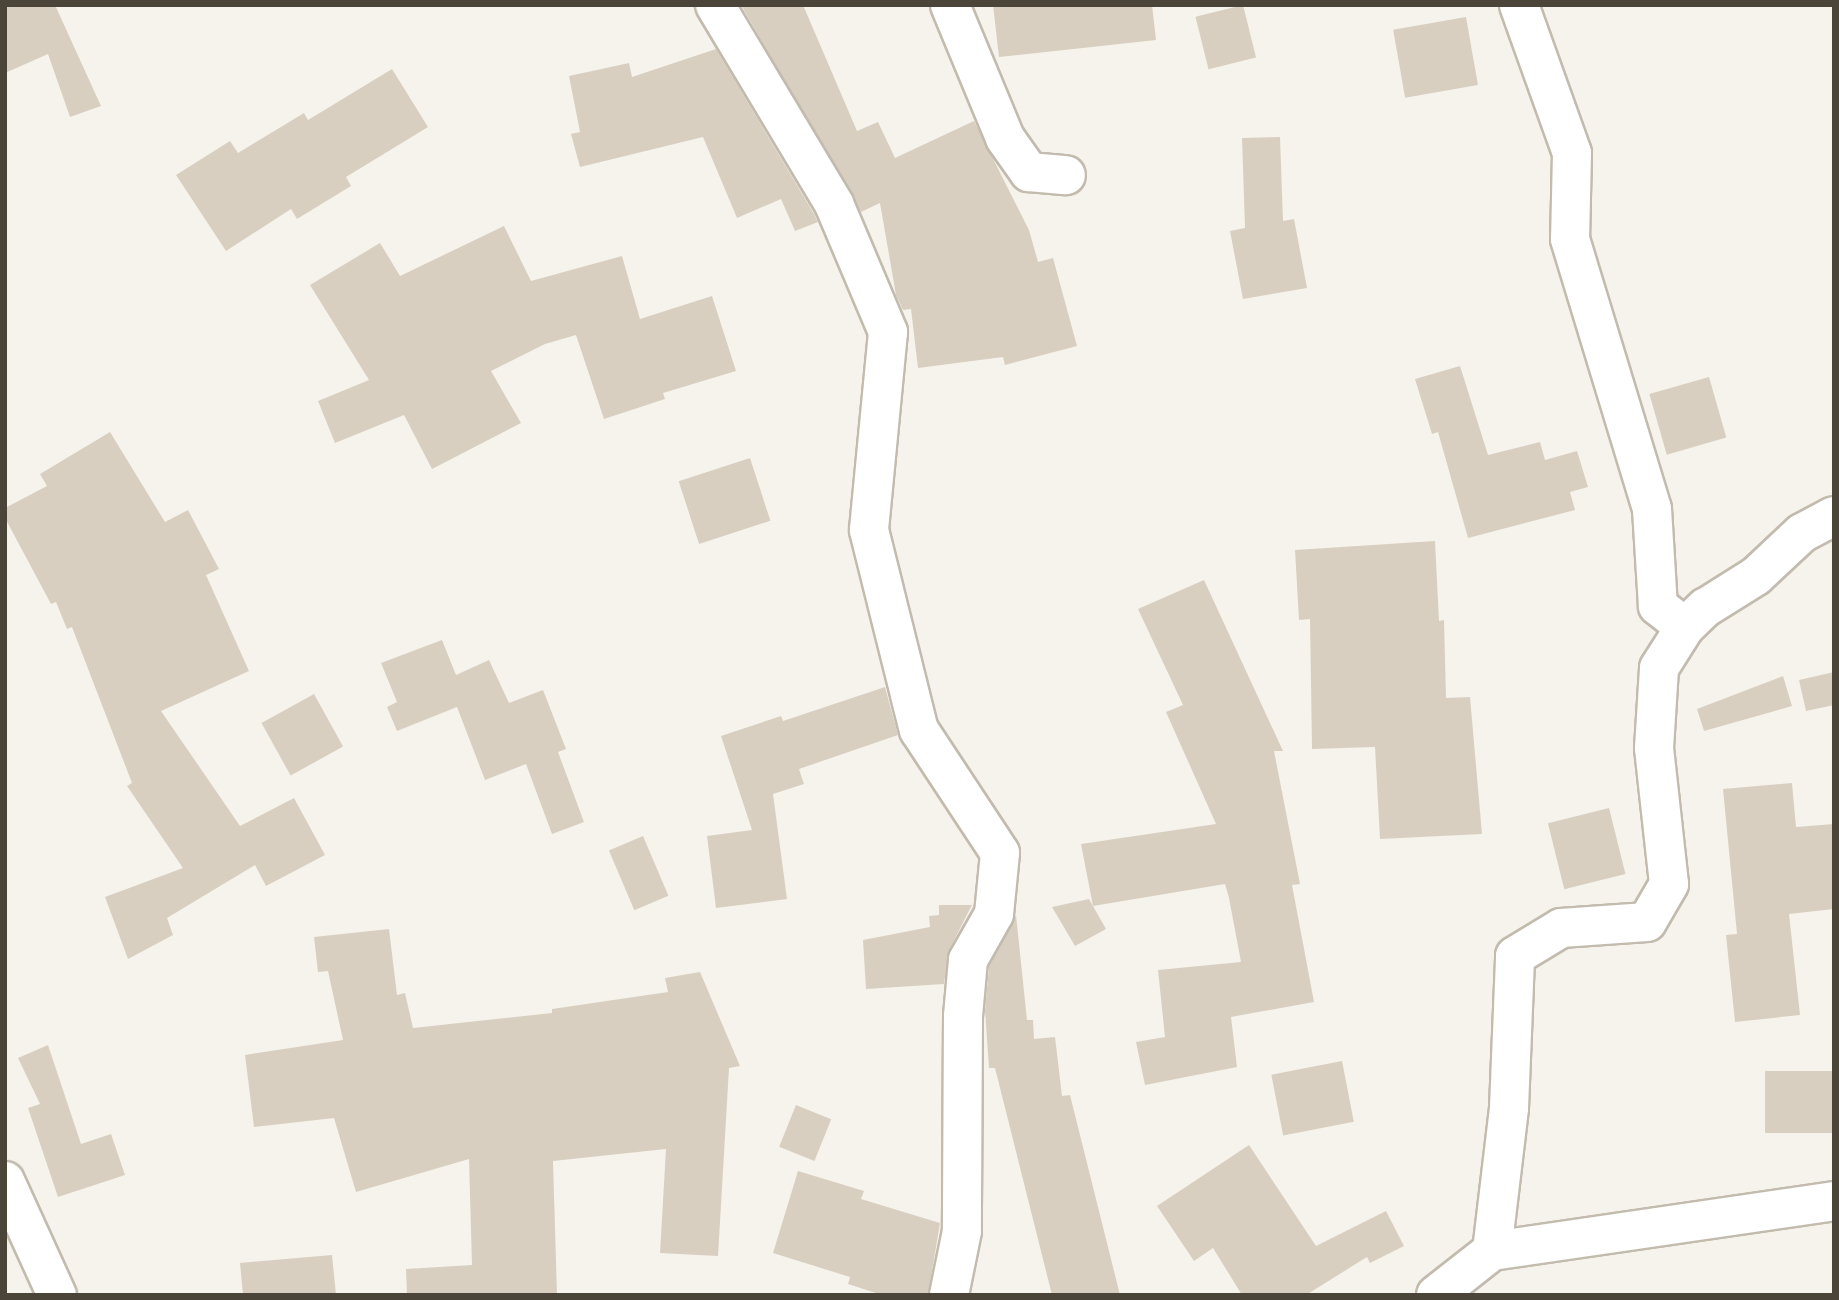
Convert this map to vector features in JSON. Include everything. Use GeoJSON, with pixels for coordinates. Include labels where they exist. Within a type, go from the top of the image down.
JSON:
{"type":"FeatureCollection","features":[{"type":"Feature","properties":{"kind":"street"},"geometry":{"type":"LineString","coordinates":[[715,5],[834,204],[888,332],[869,530],[919,730],[1000,853],[994,914],[968,960],[963,1016],[962,1231],[949,1295]]}},
{"type":"Feature","properties":{"kind":"street"},"geometry":{"type":"LineString","coordinates":[[950,5],[1006,138],[1029,172],[1066,175]]}},
{"type":"Feature","properties":{"kind":"street"},"geometry":{"type":"LineString","coordinates":[[1519,5],[1572,153],[1570,239],[1652,509],[1658,606],[1685,627]]}},
{"type":"Feature","properties":{"kind":"street"},"geometry":{"type":"LineString","coordinates":[[1492,1251],[1509,1108],[1515,956],[1561,928],[1647,922],[1669,884],[1655,735],[1659,668],[1685,627],[1705,608],[1756,576],[1802,533],[1834,516]]}},
{"type":"Feature","properties":{"kind":"street"},"geometry":{"type":"LineString","coordinates":[[5,1181],[57,1295]]}},
{"type":"Feature","properties":{"kind":"street"},"geometry":{"type":"LineString","coordinates":[[1436,1295],[1492,1251],[1834,1201]]}},
{"type":"Feature","properties":{"kind":"building"},"geometry":{"type":"Polygon","coordinates":[[[5,5],[55,5],[101,106],[70,117],[48,54],[5,73],[5,5]]]}},
{"type":"Feature","properties":{"kind":"building"},"geometry":{"type":"Polygon","coordinates":[[[741,5],[803,5],[857,131],[878,122],[895,158],[974,121],[1029,230],[1038,262],[1053,258],[1077,346],[1005,365],[1003,357],[918,368],[911,309],[903,310],[896,295],[880,203],[861,212],[741,5]]]}},
{"type":"Feature","properties":{"kind":"building"},"geometry":{"type":"Polygon","coordinates":[[[993,5],[1152,5],[1156,40],[999,57],[993,5]]]}},
{"type":"Feature","properties":{"kind":"building"},"geometry":{"type":"Polygon","coordinates":[[[1243,5],[1256,57],[1209,69],[1195,17],[1243,5]]]}},
{"type":"Feature","properties":{"kind":"building"},"geometry":{"type":"Polygon","coordinates":[[[1466,17],[1478,85],[1405,98],[1393,30],[1466,17]]]}},
{"type":"Feature","properties":{"kind":"building"},"geometry":{"type":"Polygon","coordinates":[[[716,49],[818,222],[795,231],[781,199],[737,218],[703,137],[580,167],[571,134],[580,132],[569,76],[629,63],[632,77],[716,49]]]}},
{"type":"Feature","properties":{"kind":"building"},"geometry":{"type":"Polygon","coordinates":[[[392,69],[428,127],[346,177],[351,186],[297,219],[291,209],[226,251],[176,175],[230,141],[238,153],[304,113],[308,120],[392,69]]]}},
{"type":"Feature","properties":{"kind":"building"},"geometry":{"type":"Polygon","coordinates":[[[1280,137],[1283,221],[1294,219],[1307,288],[1243,299],[1230,231],[1245,228],[1242,138],[1280,137]]]}},
{"type":"Feature","properties":{"kind":"building"},"geometry":{"type":"Polygon","coordinates":[[[504,226],[531,281],[622,256],[640,319],[712,296],[736,371],[663,393],[665,399],[604,419],[576,335],[545,344],[491,371],[521,423],[432,469],[404,415],[335,443],[318,401],[369,380],[310,285],[380,243],[400,276],[504,226]]]}},
{"type":"Feature","properties":{"kind":"building"},"geometry":{"type":"Polygon","coordinates":[[[1460,366],[1488,455],[1540,442],[1545,460],[1577,451],[1588,487],[1570,492],[1575,510],[1468,538],[1438,432],[1432,434],[1415,379],[1460,366]]]}},
{"type":"Feature","properties":{"kind":"building"},"geometry":{"type":"Polygon","coordinates":[[[1709,377],[1726,438],[1667,455],[1649,394],[1709,377]]]}},
{"type":"Feature","properties":{"kind":"building"},"geometry":{"type":"Polygon","coordinates":[[[110,432],[165,522],[188,510],[219,569],[206,575],[249,671],[161,711],[240,826],[294,798],[325,855],[266,886],[255,865],[167,918],[173,935],[128,959],[105,897],[183,868],[127,786],[132,783],[72,627],[67,629],[56,602],[51,604],[5,518],[5,508],[47,486],[40,474],[110,432]]]}},
{"type":"Feature","properties":{"kind":"building"},"geometry":{"type":"Polygon","coordinates":[[[750,458],[770,521],[699,544],[679,481],[750,458]]]}},
{"type":"Feature","properties":{"kind":"building"},"geometry":{"type":"Polygon","coordinates":[[[1435,541],[1439,621],[1444,620],[1446,698],[1470,697],[1482,834],[1380,839],[1375,747],[1312,749],[1310,619],[1299,620],[1295,550],[1435,541]]]}},
{"type":"Feature","properties":{"kind":"building"},"geometry":{"type":"Polygon","coordinates":[[[1204,580],[1283,751],[1274,751],[1300,884],[1292,885],[1314,1002],[1231,1017],[1237,1067],[1145,1085],[1136,1042],[1165,1037],[1158,970],[1241,962],[1229,898],[1225,884],[1093,906],[1081,844],[1216,824],[1166,712],[1183,705],[1138,609],[1204,580]]]}},
{"type":"Feature","properties":{"kind":"building"},"geometry":{"type":"Polygon","coordinates":[[[442,640],[456,675],[489,660],[509,703],[543,690],[566,749],[558,752],[584,822],[552,834],[526,764],[485,780],[457,707],[397,731],[387,707],[397,702],[381,663],[442,640]]]}},
{"type":"Feature","properties":{"kind":"building"},"geometry":{"type":"Polygon","coordinates":[[[1834,672],[1834,705],[1806,711],[1799,680],[1834,672]]]}},
{"type":"Feature","properties":{"kind":"building"},"geometry":{"type":"Polygon","coordinates":[[[1783,676],[1792,706],[1704,731],[1697,709],[1783,676]]]}},
{"type":"Feature","properties":{"kind":"building"},"geometry":{"type":"Polygon","coordinates":[[[885,687],[898,735],[799,769],[804,784],[773,794],[787,899],[716,908],[707,836],[752,830],[721,736],[781,716],[783,721],[885,687]]]}},
{"type":"Feature","properties":{"kind":"building"},"geometry":{"type":"Polygon","coordinates":[[[314,694],[343,746],[291,776],[262,723],[314,694]]]}},
{"type":"Feature","properties":{"kind":"building"},"geometry":{"type":"Polygon","coordinates":[[[1792,783],[1796,827],[1834,824],[1834,909],[1789,914],[1800,1015],[1735,1022],[1726,935],[1737,934],[1723,789],[1792,783]]]}},
{"type":"Feature","properties":{"kind":"building"},"geometry":{"type":"Polygon","coordinates":[[[1609,808],[1625,874],[1564,889],[1548,823],[1609,808]]]}},
{"type":"Feature","properties":{"kind":"building"},"geometry":{"type":"Polygon","coordinates":[[[643,836],[668,896],[634,910],[609,850],[643,836]]]}},
{"type":"Feature","properties":{"kind":"building"},"geometry":{"type":"Polygon","coordinates":[[[1089,899],[1106,929],[1075,946],[1052,907],[1089,899]]]}},
{"type":"Feature","properties":{"kind":"building"},"geometry":{"type":"Polygon","coordinates":[[[939,905],[972,905],[949,950],[944,984],[866,989],[863,940],[930,927],[929,916],[939,915],[939,905]]]}},
{"type":"Feature","properties":{"kind":"building"},"geometry":{"type":"Polygon","coordinates":[[[1016,915],[1027,1020],[1033,1020],[1034,1039],[1055,1037],[1062,1096],[1070,1095],[1120,1295],[1052,1295],[995,1068],[989,1068],[985,1010],[989,967],[1016,915]]]}},
{"type":"Feature","properties":{"kind":"building"},"geometry":{"type":"Polygon","coordinates":[[[389,929],[397,995],[405,993],[413,1028],[552,1013],[552,1009],[668,992],[665,978],[700,972],[740,1066],[729,1068],[718,1256],[660,1253],[666,1149],[553,1161],[557,1295],[407,1295],[406,1269],[472,1265],[469,1159],[356,1192],[334,1118],[254,1127],[245,1055],[343,1040],[328,971],[318,972],[314,937],[389,929]]]}},
{"type":"Feature","properties":{"kind":"building"},"geometry":{"type":"Polygon","coordinates":[[[48,1045],[81,1144],[111,1134],[125,1175],[58,1197],[28,1108],[40,1104],[18,1058],[48,1045]]]}},
{"type":"Feature","properties":{"kind":"building"},"geometry":{"type":"Polygon","coordinates":[[[1342,1061],[1354,1122],[1283,1136],[1271,1075],[1342,1061]]]}},
{"type":"Feature","properties":{"kind":"building"},"geometry":{"type":"Polygon","coordinates":[[[1765,1071],[1834,1071],[1834,1133],[1765,1133],[1765,1071]]]}},
{"type":"Feature","properties":{"kind":"building"},"geometry":{"type":"Polygon","coordinates":[[[796,1105],[831,1119],[814,1161],[779,1147],[796,1105]]]}},
{"type":"Feature","properties":{"kind":"building"},"geometry":{"type":"Polygon","coordinates":[[[1249,1145],[1316,1246],[1386,1211],[1404,1246],[1370,1263],[1367,1257],[1306,1295],[1242,1295],[1213,1248],[1194,1261],[1157,1206],[1249,1145]]]}},
{"type":"Feature","properties":{"kind":"building"},"geometry":{"type":"Polygon","coordinates":[[[798,1171],[864,1191],[861,1199],[940,1223],[928,1295],[882,1295],[848,1284],[850,1277],[773,1253],[798,1171]]]}},
{"type":"Feature","properties":{"kind":"building"},"geometry":{"type":"Polygon","coordinates":[[[332,1255],[336,1295],[243,1295],[240,1263],[332,1255]]]}}]}
